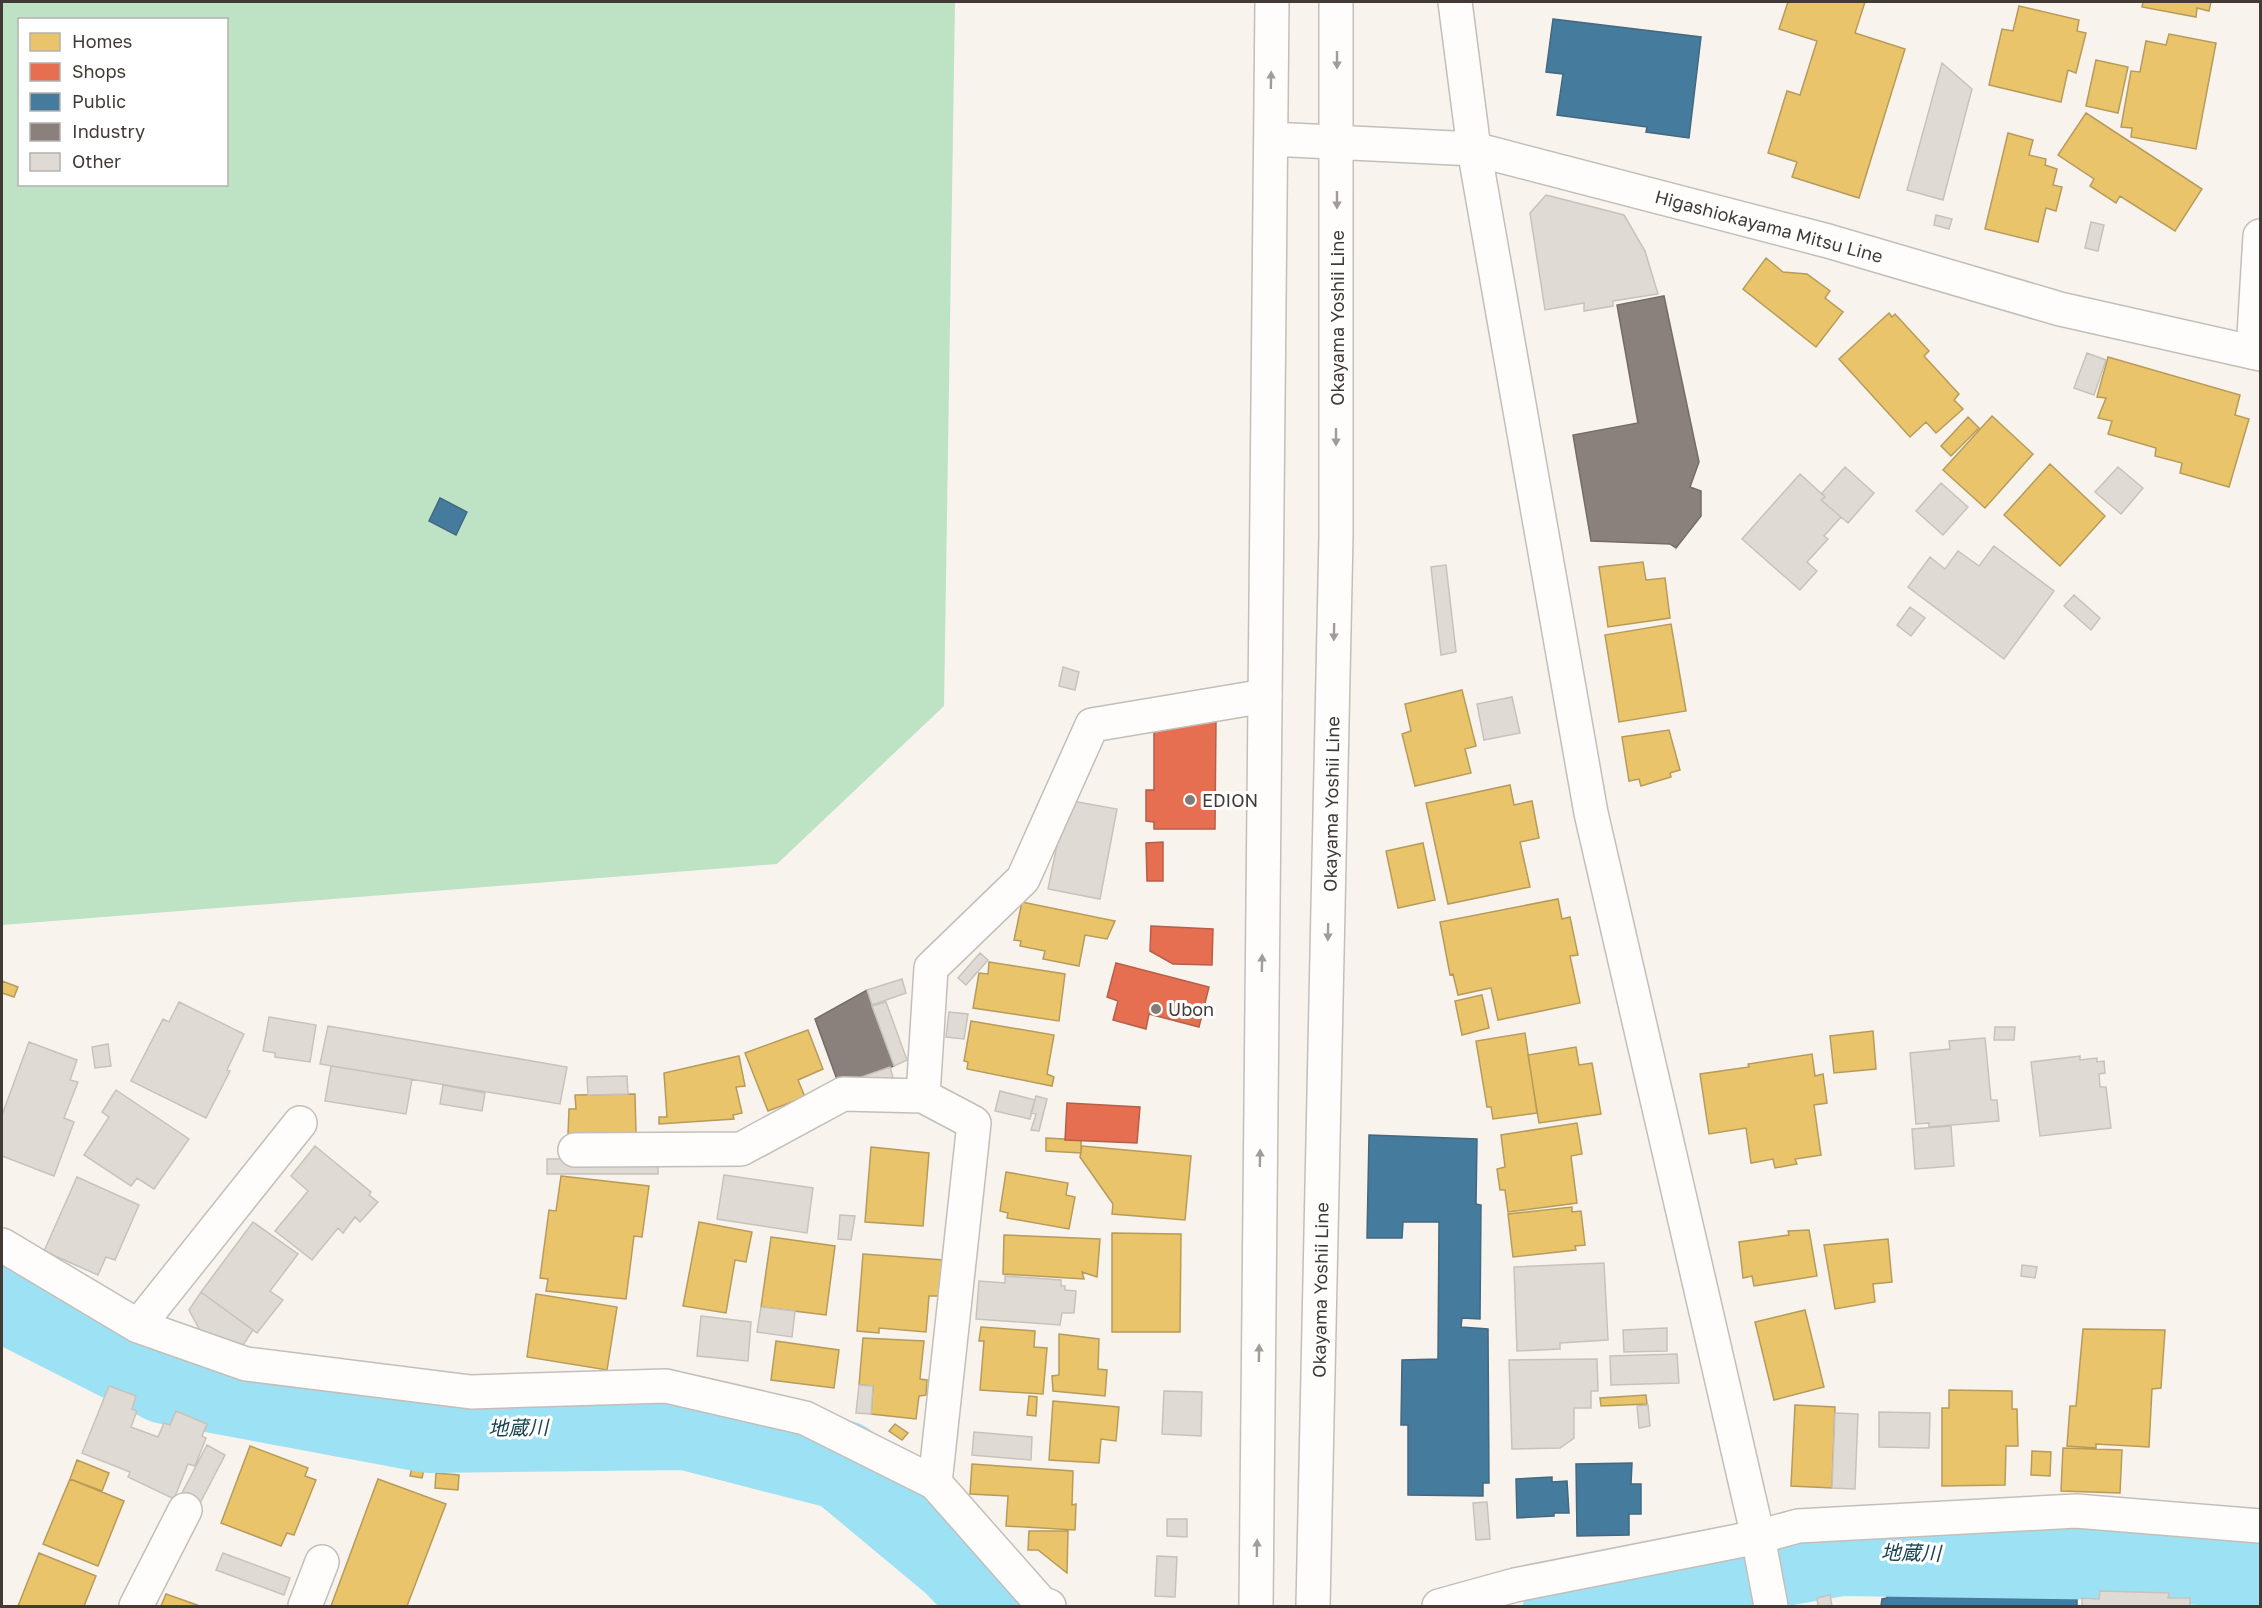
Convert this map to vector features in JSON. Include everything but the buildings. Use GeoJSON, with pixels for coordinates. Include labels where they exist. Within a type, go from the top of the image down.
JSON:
{"type":"FeatureCollection","features":[{"type":"Feature","properties":{"kind":"street"},"geometry":{"type":"LineString","coordinates":[[1256,1606],[1272,2]]}},
{"type":"Feature","properties":{"kind":"street","name":"Okayama Yoshii Line"},"geometry":{"type":"LineString","coordinates":[[1313,1606],[1336,536],[1336,2]]}},
{"type":"Feature","properties":{"kind":"street"},"geometry":{"type":"LineString","coordinates":[[1455,2],[1474,149],[1591,813],[1758,1537],[1771,1606]]}},
{"type":"Feature","properties":{"kind":"street","name":"Higashiokayama Mitsu Line"},"geometry":{"type":"LineString","coordinates":[[1271,139],[1474,149],[1828,241],[2060,309],[2257,353]]}},
{"type":"Feature","properties":{"kind":"street"},"geometry":{"type":"LineString","coordinates":[[2257,353],[2260,236]]}},
{"type":"Feature","properties":{"kind":"street"},"geometry":{"type":"LineString","coordinates":[[923,1096],[931,968],[1023,879],[1092,725],[1265,696]]}},
{"type":"Feature","properties":{"kind":"street"},"geometry":{"type":"LineString","coordinates":[[575,1150],[741,1149],[843,1094],[923,1096],[974,1123],[935,1483]]}},
{"type":"Feature","properties":{"kind":"street"},"geometry":{"type":"LineString","coordinates":[[138,1326],[300,1123]]}},
{"type":"Feature","properties":{"kind":"street"},"geometry":{"type":"LineString","coordinates":[[2,1245],[138,1326],[246,1364],[471,1392],[666,1386],[805,1418],[935,1483],[1041,1603],[1049,1606]]}},
{"type":"Feature","properties":{"kind":"street"},"geometry":{"type":"LineString","coordinates":[[136,1606],[185,1510]]}},
{"type":"Feature","properties":{"kind":"street"},"geometry":{"type":"LineString","coordinates":[[1439,1606],[1515,1585],[1758,1537],[1798,1526],[2076,1510],[2260,1526]]}},
{"type":"Feature","properties":{"kind":"street"},"geometry":{"type":"LineString","coordinates":[[305,1606],[322,1562]]}},
{"type":"Feature","properties":{"kind":"green space"},"geometry":{"type":"Polygon","coordinates":[[[2,2],[955,2],[944,706],[777,864],[2,925],[2,2]]]}},
{"type":"Feature","properties":{"kind":"waterway","name":"地蔵川"},"geometry":{"type":"LineString","coordinates":[[2,1296],[166,1379],[429,1428],[686,1425],[842,1465],[956,1560],[1001,1606]]}},
{"type":"Feature","properties":{"kind":"waterway","name":"地蔵川"},"geometry":{"type":"LineString","coordinates":[[1568,1606],[1700,1576],[1841,1551],[2128,1555],[2260,1564]]}},
{"type":"Feature","properties":{"kind":"place","name":"EDION"},"geometry":{"type":"Point","coordinates":[1190,800]}},
{"type":"Feature","properties":{"kind":"place","name":"Ubon"},"geometry":{"type":"Point","coordinates":[1156,1009]}}]}
